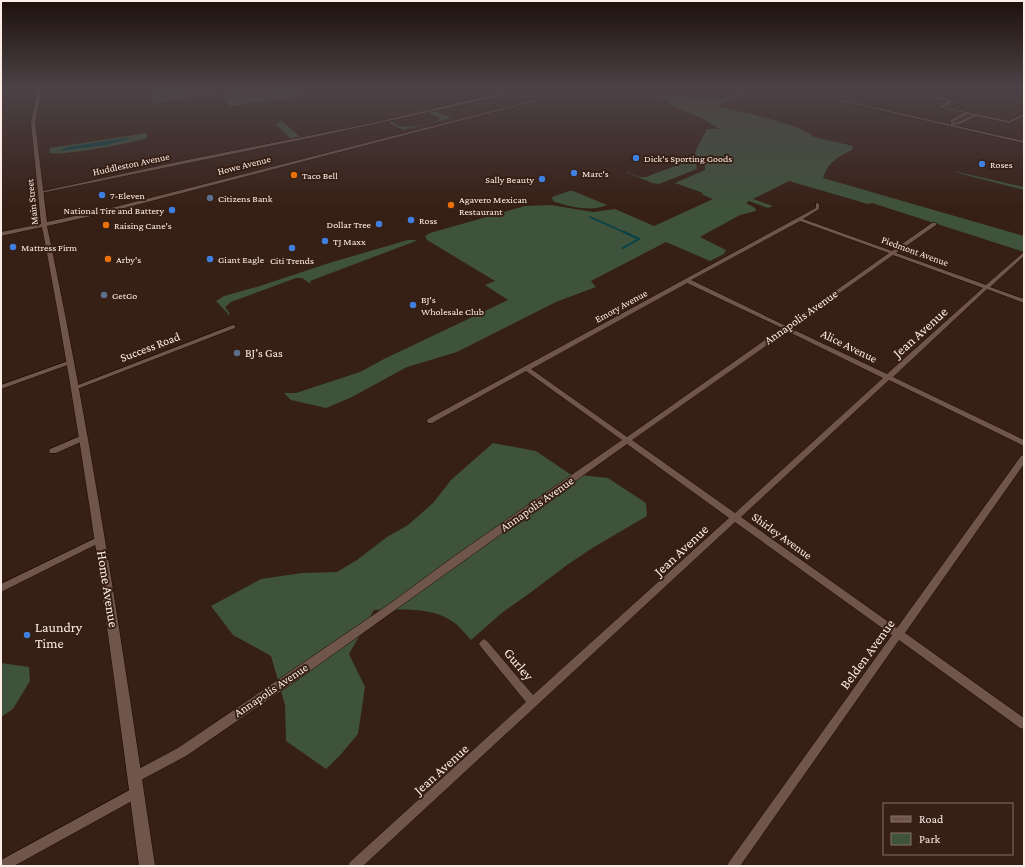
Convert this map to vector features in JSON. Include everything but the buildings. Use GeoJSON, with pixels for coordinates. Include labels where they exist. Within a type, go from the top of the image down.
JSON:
{"type":"FeatureCollection","features":[{"type":"Feature","properties":{"kind":"street","name":"Main Street"},"geometry":{"type":"LineString","coordinates":[[34,128],[44,225],[62,314]]}},
{"type":"Feature","properties":{"kind":"street","name":"Huddleston Avenue"},"geometry":{"type":"LineString","coordinates":[[40,192],[350,128]]}},
{"type":"Feature","properties":{"kind":"street","name":"Howe Avenue"},"geometry":{"type":"LineString","coordinates":[[1,234],[107,211],[427,128]]}},
{"type":"Feature","properties":{"kind":"street"},"geometry":{"type":"LineString","coordinates":[[970,128],[1024,141]]}},
{"type":"Feature","properties":{"kind":"street","name":"Emory Avenue"},"geometry":{"type":"LineString","coordinates":[[430,421],[799,219],[818,208],[816,204]]}},
{"type":"Feature","properties":{"kind":"street","name":"Piedmont Avenue"},"geometry":{"type":"LineString","coordinates":[[799,219],[1024,301]]}},
{"type":"Feature","properties":{"kind":"street","name":"Annapolis Avenue"},"geometry":{"type":"LineString","coordinates":[[2,866],[136,785],[296,674],[934,224]]}},
{"type":"Feature","properties":{"kind":"street","name":"Jean Avenue"},"geometry":{"type":"LineString","coordinates":[[354,866],[1024,253]]}},
{"type":"Feature","properties":{"kind":"street","name":"Alice Avenue"},"geometry":{"type":"LineString","coordinates":[[686,280],[1024,443]]}},
{"type":"Feature","properties":{"kind":"street","name":"Home Avenue"},"geometry":{"type":"LineString","coordinates":[[62,314],[114,623],[147,866]]}},
{"type":"Feature","properties":{"kind":"street","name":"Success Road"},"geometry":{"type":"LineString","coordinates":[[75,388],[233,327]]}},
{"type":"Feature","properties":{"kind":"street"},"geometry":{"type":"LineString","coordinates":[[1,387],[70,362]]}},
{"type":"Feature","properties":{"kind":"street","name":"Shirley Avenue"},"geometry":{"type":"LineString","coordinates":[[526,368],[899,633],[1024,724]]}},
{"type":"Feature","properties":{"kind":"street"},"geometry":{"type":"LineString","coordinates":[[53,451],[83,438]]}},
{"type":"Feature","properties":{"kind":"street","name":"Belden Avenue"},"geometry":{"type":"LineString","coordinates":[[733,866],[1024,458]]}},
{"type":"Feature","properties":{"kind":"street"},"geometry":{"type":"LineString","coordinates":[[1,588],[100,539]]}},
{"type":"Feature","properties":{"kind":"street","name":"Gurley"},"geometry":{"type":"LineString","coordinates":[[484,644],[533,703]]}},
{"type":"Feature","properties":{"kind":"green space"},"geometry":{"type":"Polygon","coordinates":[[[280,128],[290,128],[299,136],[303,136],[286,139],[290,138],[280,128]]]}},
{"type":"Feature","properties":{"kind":"green space"},"geometry":{"type":"Polygon","coordinates":[[[799,128],[814,137],[853,146],[852,150],[831,164],[825,172],[823,178],[1024,236],[1024,252],[872,203],[868,204],[789,181],[753,199],[773,206],[768,208],[749,201],[746,203],[755,208],[756,211],[740,215],[700,237],[726,250],[724,254],[710,261],[666,242],[591,281],[596,287],[556,302],[457,352],[407,367],[350,398],[326,408],[291,400],[284,393],[296,393],[360,372],[508,300],[485,285],[495,281],[427,240],[425,236],[430,233],[525,206],[551,205],[593,212],[615,209],[654,226],[713,199],[701,194],[703,193],[675,183],[705,170],[705,167],[695,155],[695,152],[707,129],[799,128]]]}},
{"type":"Feature","properties":{"kind":"green space"},"geometry":{"type":"Polygon","coordinates":[[[147,133],[147,138],[128,143],[68,153],[50,153],[50,148],[147,133]]]}},
{"type":"Feature","properties":{"kind":"green space"},"geometry":{"type":"Polygon","coordinates":[[[685,160],[691,160],[696,163],[697,169],[659,184],[652,183],[626,172],[630,172],[629,173],[640,177],[646,177],[688,161],[685,160]]]}},
{"type":"Feature","properties":{"kind":"green space"},"geometry":{"type":"Polygon","coordinates":[[[954,171],[1024,187],[1024,190],[962,174],[954,171]]]}},
{"type":"Feature","properties":{"kind":"green space"},"geometry":{"type":"Polygon","coordinates":[[[573,191],[607,205],[594,208],[580,208],[553,201],[552,197],[573,191]]]}},
{"type":"Feature","properties":{"kind":"green space"},"geometry":{"type":"Polygon","coordinates":[[[408,240],[415,240],[420,243],[416,241],[310,281],[311,284],[302,278],[296,278],[231,302],[225,307],[230,314],[229,315],[216,301],[224,296],[408,240]]]}},
{"type":"Feature","properties":{"kind":"green space"},"geometry":{"type":"Polygon","coordinates":[[[493,443],[536,451],[570,474],[608,478],[646,503],[647,516],[594,547],[567,565],[503,612],[471,640],[456,624],[437,614],[416,610],[374,610],[349,654],[365,687],[358,734],[326,769],[286,741],[285,705],[271,656],[233,635],[211,606],[261,579],[302,573],[337,572],[357,560],[387,537],[408,525],[433,503],[451,480],[493,443]]]}},
{"type":"Feature","properties":{"kind":"green space"},"geometry":{"type":"Polygon","coordinates":[[[1,663],[29,667],[30,681],[13,709],[1,717],[1,663]]]}},
{"type":"Feature","properties":{"kind":"water"},"geometry":{"type":"Polygon","coordinates":[[[126,138],[129,139],[106,145],[61,150],[68,147],[126,138]]]}},
{"type":"Feature","properties":{"kind":"waterway"},"geometry":{"type":"LineString","coordinates":[[590,217],[626,233]]}},
{"type":"Feature","properties":{"kind":"waterway"},"geometry":{"type":"LineString","coordinates":[[623,248],[639,239],[624,232]]}},
{"type":"Feature","properties":{"kind":"place","name":"Dick's Sporting Goods"},"geometry":{"type":"Point","coordinates":[636,158]}},
{"type":"Feature","properties":{"kind":"place","name":"Roses"},"geometry":{"type":"Point","coordinates":[982,164]}},
{"type":"Feature","properties":{"kind":"place","name":"Marc's"},"geometry":{"type":"Point","coordinates":[574,173]}},
{"type":"Feature","properties":{"kind":"place","name":"Taco Bell"},"geometry":{"type":"Point","coordinates":[294,175]}},
{"type":"Feature","properties":{"kind":"place","name":"Sally Beauty"},"geometry":{"type":"Point","coordinates":[542,179]}},
{"type":"Feature","properties":{"kind":"place","name":"7-Eleven"},"geometry":{"type":"Point","coordinates":[102,195]}},
{"type":"Feature","properties":{"kind":"place","name":"Citizens Bank"},"geometry":{"type":"Point","coordinates":[210,198]}},
{"type":"Feature","properties":{"kind":"place","name":"Agavero Mexican Restaurant"},"geometry":{"type":"Point","coordinates":[451,205]}},
{"type":"Feature","properties":{"kind":"place","name":"National Tire and Battery"},"geometry":{"type":"Point","coordinates":[172,210]}},
{"type":"Feature","properties":{"kind":"place","name":"Ross"},"geometry":{"type":"Point","coordinates":[411,220]}},
{"type":"Feature","properties":{"kind":"place","name":"Dollar Tree"},"geometry":{"type":"Point","coordinates":[379,224]}},
{"type":"Feature","properties":{"kind":"place","name":"Raising Cane's"},"geometry":{"type":"Point","coordinates":[106,225]}},
{"type":"Feature","properties":{"kind":"place","name":"TJ Maxx"},"geometry":{"type":"Point","coordinates":[325,241]}},
{"type":"Feature","properties":{"kind":"place","name":"Mattress Firm"},"geometry":{"type":"Point","coordinates":[13,247]}},
{"type":"Feature","properties":{"kind":"place","name":"Citi Trends"},"geometry":{"type":"Point","coordinates":[292,248]}},
{"type":"Feature","properties":{"kind":"place","name":"Arby's"},"geometry":{"type":"Point","coordinates":[108,259]}},
{"type":"Feature","properties":{"kind":"place","name":"Giant Eagle"},"geometry":{"type":"Point","coordinates":[210,259]}},
{"type":"Feature","properties":{"kind":"place","name":"GetGo"},"geometry":{"type":"Point","coordinates":[104,295]}},
{"type":"Feature","properties":{"kind":"place","name":"BJ's Wholesale Club"},"geometry":{"type":"Point","coordinates":[413,305]}},
{"type":"Feature","properties":{"kind":"place","name":"BJ’s Gas"},"geometry":{"type":"Point","coordinates":[237,353]}},
{"type":"Feature","properties":{"kind":"place","name":"Laundry Time"},"geometry":{"type":"Point","coordinates":[27,635]}}]}
